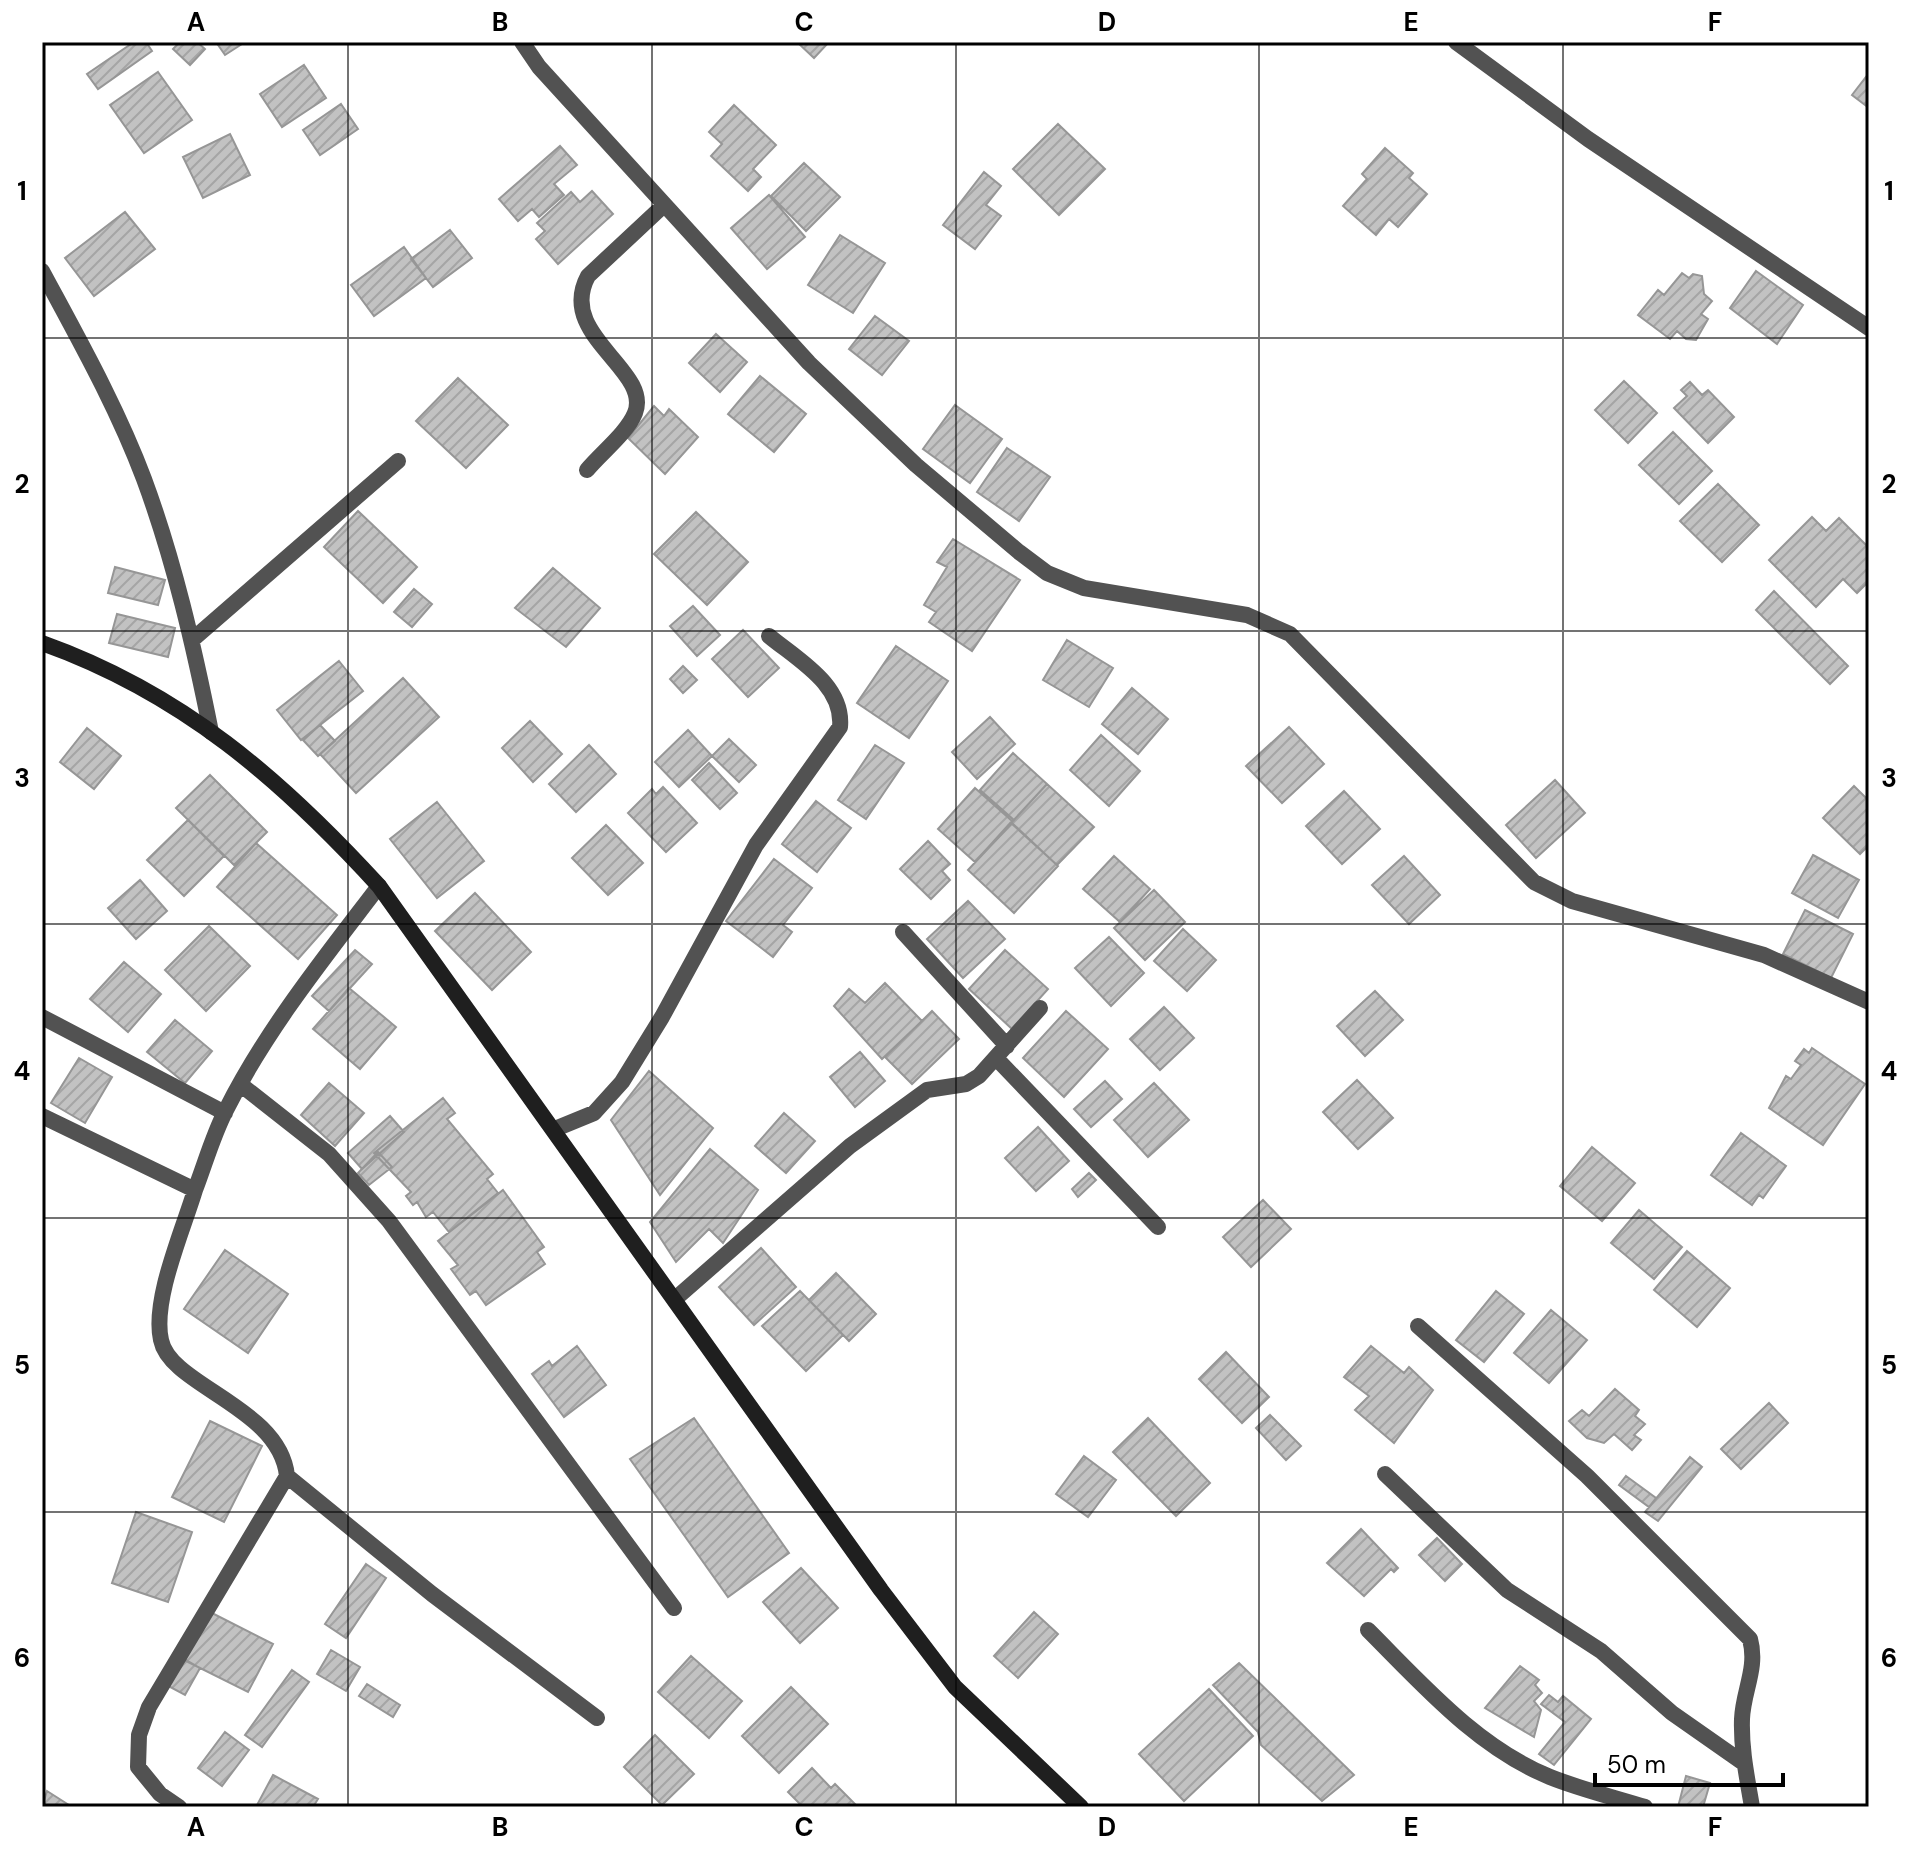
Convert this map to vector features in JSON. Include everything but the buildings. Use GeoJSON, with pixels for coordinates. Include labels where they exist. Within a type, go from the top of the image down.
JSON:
{"type":"FeatureCollection","features":[{"type":"Feature","properties":{"kind":"main road"},"geometry":{"type":"LineString","coordinates":[[42,643],[131,683],[237,748],[291,794],[379,886],[881,1590],[955,1687],[1047,1779],[1081,1807]]}},
{"type":"Feature","properties":{"kind":"street"},"geometry":{"type":"LineString","coordinates":[[522,42],[539,67],[809,363],[916,465],[1047,573],[1084,588],[1247,615],[1290,634],[1534,882],[1572,901],[1764,955],[1869,1002]]}},
{"type":"Feature","properties":{"kind":"street"},"geometry":{"type":"LineString","coordinates":[[1456,42],[1588,139],[1869,328]]}},
{"type":"Feature","properties":{"kind":"street"},"geometry":{"type":"LineString","coordinates":[[587,470],[634,416],[638,402],[633,388],[590,331],[580,305],[580,290],[588,276],[664,205]]}},
{"type":"Feature","properties":{"kind":"street"},"geometry":{"type":"LineString","coordinates":[[42,271],[92,366],[144,478],[192,640],[211,732]]}},
{"type":"Feature","properties":{"kind":"street"},"geometry":{"type":"LineString","coordinates":[[192,640],[398,461]]}},
{"type":"Feature","properties":{"kind":"street"},"geometry":{"type":"LineString","coordinates":[[555,1129],[594,1113],[622,1082],[662,1017],[756,845],[840,727],[841,712],[836,697],[821,679],[769,636]]}},
{"type":"Feature","properties":{"kind":"street"},"geometry":{"type":"LineString","coordinates":[[379,886],[313,973],[240,1084],[225,1113],[195,1190],[159,1319],[161,1344],[179,1365],[260,1426],[280,1446],[287,1476],[432,1594],[597,1718]]}},
{"type":"Feature","properties":{"kind":"street"},"geometry":{"type":"LineString","coordinates":[[903,932],[1002,1052],[1158,1227]]}},
{"type":"Feature","properties":{"kind":"street"},"geometry":{"type":"LineString","coordinates":[[675,1299],[850,1146],[927,1090],[966,1084],[1002,1052],[1040,1008]]}},
{"type":"Feature","properties":{"kind":"street"},"geometry":{"type":"LineString","coordinates":[[42,1017],[225,1113]]}},
{"type":"Feature","properties":{"kind":"street"},"geometry":{"type":"LineString","coordinates":[[240,1084],[329,1154],[389,1221],[674,1608]]}},
{"type":"Feature","properties":{"kind":"street"},"geometry":{"type":"LineString","coordinates":[[42,1116],[195,1190]]}},
{"type":"Feature","properties":{"kind":"street"},"geometry":{"type":"LineString","coordinates":[[1418,1326],[1587,1476],[1750,1639],[1755,1655],[1742,1715],[1742,1762],[1752,1807]]}},
{"type":"Feature","properties":{"kind":"street"},"geometry":{"type":"LineString","coordinates":[[1385,1474],[1507,1590],[1601,1651],[1672,1713],[1742,1762]]}},
{"type":"Feature","properties":{"kind":"street"},"geometry":{"type":"LineString","coordinates":[[179,1807],[160,1794],[138,1767],[139,1735],[149,1707],[287,1476]]}},
{"type":"Feature","properties":{"kind":"street"},"geometry":{"type":"LineString","coordinates":[[1368,1630],[1442,1704],[1486,1741],[1549,1777],[1645,1807]]}}]}
